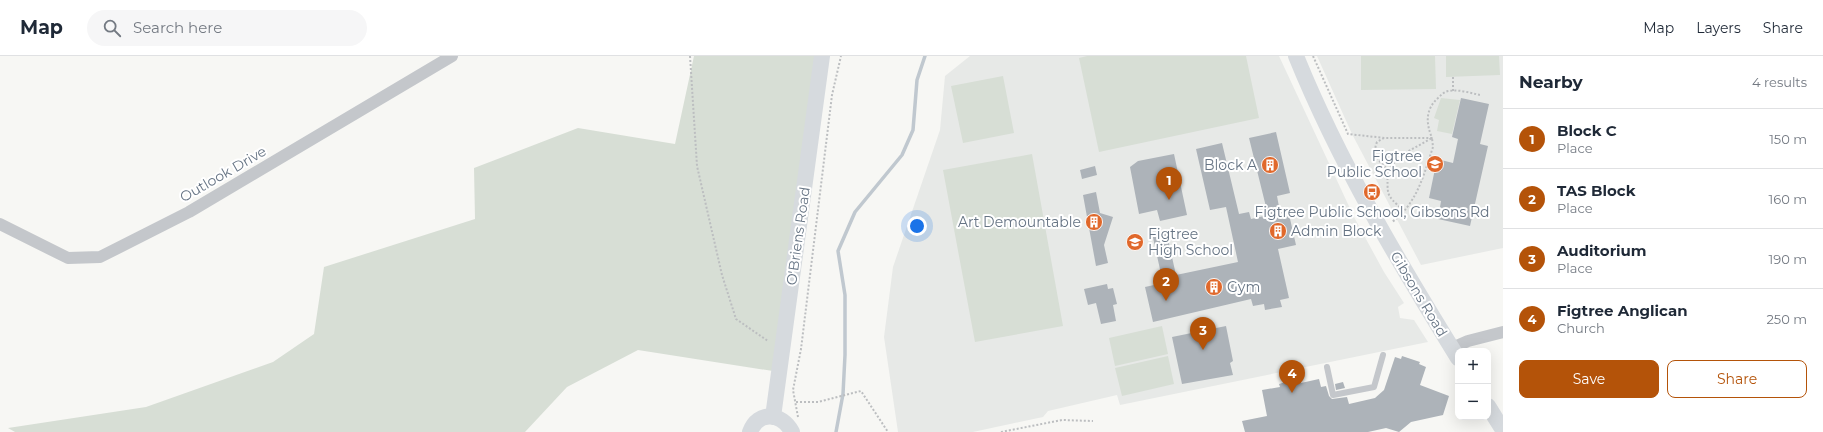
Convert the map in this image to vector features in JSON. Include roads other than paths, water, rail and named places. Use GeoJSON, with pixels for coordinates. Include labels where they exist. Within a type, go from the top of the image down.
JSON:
{"type":"FeatureCollection","features":[{"type":"Feature","properties":{"kind":"street","name":"Outlook Drive"},"geometry":{"type":"LineString","coordinates":[[0,224],[68,258],[100,257],[189,212],[452,56]]}},
{"type":"Feature","properties":{"kind":"street","name":"O'Briens Road"},"geometry":{"type":"LineString","coordinates":[[773,417],[822,56]]}},
{"type":"Feature","properties":{"kind":"street","name":"Gibsons Road"},"geometry":{"type":"LineString","coordinates":[[1296,56],[1338,147],[1385,237],[1455,353]]}},
{"type":"Feature","properties":{"kind":"street"},"geometry":{"type":"LineString","coordinates":[[1460,348],[1468,341],[1503,332]]}},
{"type":"Feature","properties":{"kind":"street"},"geometry":{"type":"LineString","coordinates":[[1491,411],[1503,430]]}},
{"type":"Feature","properties":{"kind":"street"},"geometry":{"type":"LineString","coordinates":[[750,432],[757,421],[767,417],[782,420],[792,432]]}},
{"type":"Feature","properties":{"kind":"lane"},"geometry":{"type":"LineString","coordinates":[[1327,367],[1333,395],[1374,387],[1383,356]]}},
{"type":"Feature","properties":{"kind":"waterway"},"geometry":{"type":"LineString","coordinates":[[836,432],[843,394],[845,355],[845,295],[838,251],[855,212],[902,155],[913,130],[917,80],[925,56]]}},
{"type":"Feature","properties":{"kind":"place","name":"Figtree Public School"},"geometry":{"type":"Point","coordinates":[1435,164]}},
{"type":"Feature","properties":{"kind":"place","name":"Block A"},"geometry":{"type":"Point","coordinates":[1270,165]}},
{"type":"Feature","properties":{"kind":"place","name":"Figtree Public School, Gibsons Rd"},"geometry":{"type":"Point","coordinates":[1372,192]}},
{"type":"Feature","properties":{"kind":"place","name":"Block C"},"geometry":{"type":"Point","coordinates":[1169,200]}},
{"type":"Feature","properties":{"kind":"place","name":"Art Demountable"},"geometry":{"type":"Point","coordinates":[1094,222]}},
{"type":"Feature","properties":{"kind":"place","name":"Admin Block"},"geometry":{"type":"Point","coordinates":[1278,231]}},
{"type":"Feature","properties":{"kind":"place","name":"Figtree High School"},"geometry":{"type":"Point","coordinates":[1135,242]}},
{"type":"Feature","properties":{"kind":"place","name":"Gym"},"geometry":{"type":"Point","coordinates":[1214,287]}},
{"type":"Feature","properties":{"kind":"place","name":"TAS Block"},"geometry":{"type":"Point","coordinates":[1166,301]}},
{"type":"Feature","properties":{"kind":"place","name":"Auditorium"},"geometry":{"type":"Point","coordinates":[1203,350]}},
{"type":"Feature","properties":{"kind":"place","name":"Figtree Anglican"},"geometry":{"type":"Point","coordinates":[1292,393]}}]}
